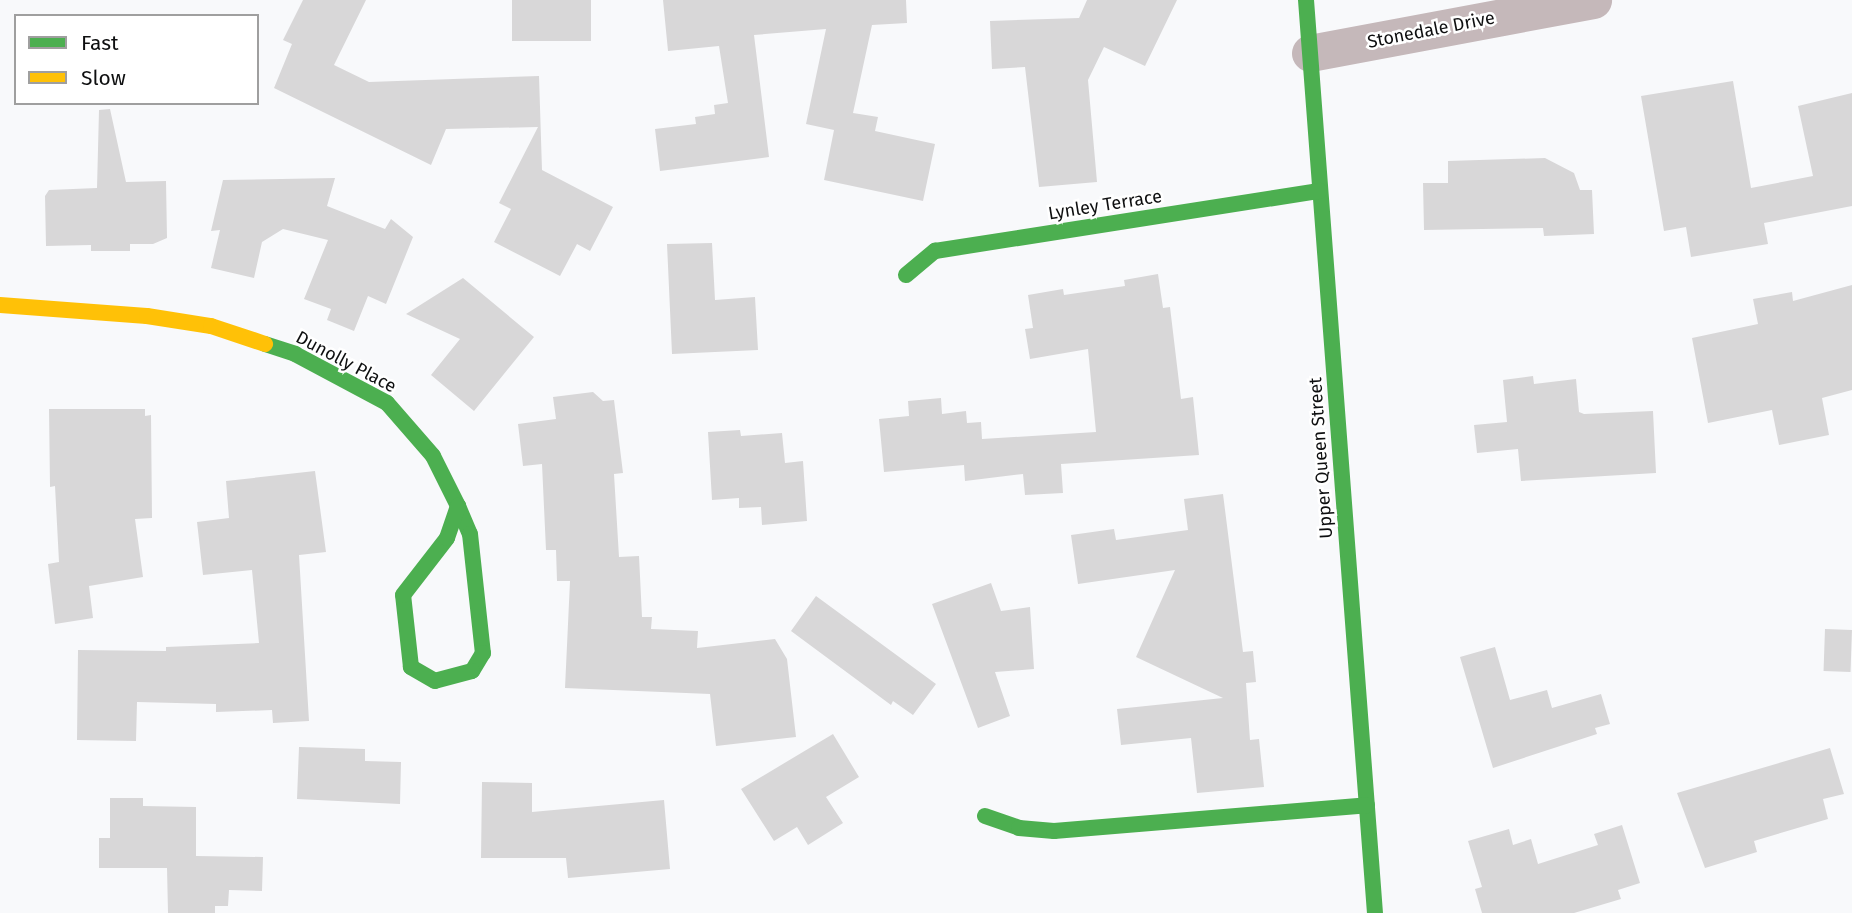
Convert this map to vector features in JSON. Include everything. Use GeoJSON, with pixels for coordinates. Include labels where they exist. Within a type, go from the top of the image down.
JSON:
{"type":"FeatureCollection","features":[{"type":"Feature","properties":{"kind":"street","name":"Upper Queen Street"},"geometry":{"type":"LineString","coordinates":[[1306,0],[1375,913]]}},
{"type":"Feature","properties":{"kind":"street","name":"Stonedale Drive"},"geometry":{"type":"LineString","coordinates":[[1310,53],[1593,0]]}},
{"type":"Feature","properties":{"kind":"street","name":"Lynley Terrace"},"geometry":{"type":"LineString","coordinates":[[906,275],[935,251],[1320,191]]}},
{"type":"Feature","properties":{"kind":"street","name":"Dunolly Place"},"geometry":{"type":"LineString","coordinates":[[0,305],[198,324],[295,354],[387,403],[433,456],[458,506],[470,534],[483,653],[472,671],[435,681],[411,667],[403,596],[447,538],[458,506]]}},
{"type":"Feature","properties":{"kind":"street"},"geometry":{"type":"LineString","coordinates":[[985,816],[1019,828],[1054,831],[1367,805]]}},
{"type":"Feature","properties":{"kind":"building"},"geometry":{"type":"Polygon","coordinates":[[[303,0],[366,0],[334,65],[369,82],[539,76],[542,170],[613,207],[590,251],[577,244],[560,276],[494,242],[511,209],[499,203],[538,127],[446,129],[431,165],[274,88],[292,44],[283,40],[303,0]]]}},
{"type":"Feature","properties":{"kind":"building"},"geometry":{"type":"Polygon","coordinates":[[[512,0],[591,0],[591,41],[512,41],[512,0]]]}},
{"type":"Feature","properties":{"kind":"building"},"geometry":{"type":"Polygon","coordinates":[[[663,0],[906,0],[907,23],[872,25],[853,113],[878,117],[875,131],[935,144],[923,201],[824,180],[834,130],[806,124],[826,29],[754,35],[769,157],[660,171],[655,129],[696,124],[695,117],[715,114],[714,105],[728,103],[719,46],[668,51],[663,0]]]}},
{"type":"Feature","properties":{"kind":"building"},"geometry":{"type":"Polygon","coordinates":[[[1087,0],[1177,0],[1145,66],[1104,47],[1088,80],[1097,182],[1039,187],[1025,67],[992,69],[990,21],[1079,18],[1087,0]]]}},
{"type":"Feature","properties":{"kind":"building"},"geometry":{"type":"Polygon","coordinates":[[[1733,81],[1751,188],[1813,176],[1798,106],[1852,93],[1852,206],[1764,223],[1768,244],[1691,257],[1686,227],[1664,231],[1641,96],[1733,81]]]}},
{"type":"Feature","properties":{"kind":"building"},"geometry":{"type":"Polygon","coordinates":[[[110,109],[126,182],[166,181],[167,238],[153,244],[130,244],[130,251],[91,251],[91,245],[46,246],[45,196],[49,190],[97,188],[99,110],[110,109]]]}},
{"type":"Feature","properties":{"kind":"building"},"geometry":{"type":"Polygon","coordinates":[[[1545,158],[1574,173],[1580,190],[1592,190],[1594,234],[1544,236],[1543,228],[1424,230],[1423,183],[1448,183],[1448,161],[1545,158]]]}},
{"type":"Feature","properties":{"kind":"building"},"geometry":{"type":"Polygon","coordinates":[[[335,178],[327,206],[385,229],[391,219],[413,237],[386,304],[368,296],[354,331],[327,320],[331,309],[304,299],[328,240],[283,229],[262,242],[254,278],[211,268],[220,230],[211,231],[223,180],[335,178]]]}},
{"type":"Feature","properties":{"kind":"building"},"geometry":{"type":"Polygon","coordinates":[[[712,243],[715,300],[755,297],[758,350],[672,354],[667,244],[712,243]]]}},
{"type":"Feature","properties":{"kind":"building"},"geometry":{"type":"Polygon","coordinates":[[[1158,274],[1163,308],[1170,307],[1181,399],[1193,397],[1199,455],[1061,464],[1063,493],[1025,495],[1023,474],[965,481],[964,465],[884,472],[879,419],[909,416],[908,401],[941,398],[942,414],[966,411],[967,423],[981,422],[982,439],[1096,432],[1088,349],[1030,359],[1025,329],[1033,328],[1028,295],[1063,289],[1064,295],[1125,286],[1124,280],[1158,274]]]}},
{"type":"Feature","properties":{"kind":"building"},"geometry":{"type":"Polygon","coordinates":[[[463,278],[534,337],[474,411],[431,375],[460,339],[406,314],[463,278]]]}},
{"type":"Feature","properties":{"kind":"building"},"geometry":{"type":"Polygon","coordinates":[[[1852,285],[1852,390],[1822,398],[1829,435],[1779,445],[1772,410],[1708,423],[1692,338],[1758,324],[1753,299],[1792,292],[1793,301],[1852,285]]]}},
{"type":"Feature","properties":{"kind":"building"},"geometry":{"type":"Polygon","coordinates":[[[1533,376],[1534,384],[1576,379],[1579,412],[1584,414],[1653,411],[1656,473],[1521,481],[1518,449],[1477,453],[1474,425],[1507,422],[1503,380],[1533,376]]]}},
{"type":"Feature","properties":{"kind":"building"},"geometry":{"type":"Polygon","coordinates":[[[593,392],[603,401],[614,400],[623,473],[614,474],[619,557],[639,556],[642,617],[652,617],[651,629],[698,631],[697,648],[775,639],[787,659],[796,737],[716,746],[710,694],[565,688],[570,581],[557,581],[556,550],[546,550],[542,464],[523,466],[518,424],[556,419],[553,397],[593,392]]]}},
{"type":"Feature","properties":{"kind":"building"},"geometry":{"type":"Polygon","coordinates":[[[49,409],[145,409],[145,416],[151,415],[152,518],[135,519],[143,577],[89,586],[93,618],[55,624],[48,564],[59,562],[55,486],[50,487],[49,409]]]}},
{"type":"Feature","properties":{"kind":"building"},"geometry":{"type":"Polygon","coordinates":[[[740,430],[741,436],[782,433],[785,463],[803,461],[807,521],[762,525],[761,507],[739,508],[739,498],[712,500],[708,432],[740,430]]]}},
{"type":"Feature","properties":{"kind":"building"},"geometry":{"type":"Polygon","coordinates":[[[315,471],[326,552],[299,555],[309,721],[273,723],[272,710],[216,712],[216,704],[137,702],[136,741],[77,740],[78,650],[166,651],[166,647],[259,643],[252,570],[203,575],[197,522],[229,518],[226,481],[315,471]]]}},
{"type":"Feature","properties":{"kind":"building"},"geometry":{"type":"Polygon","coordinates":[[[1223,494],[1243,652],[1253,651],[1256,682],[1246,683],[1250,740],[1259,739],[1264,787],[1197,793],[1191,738],[1121,745],[1117,709],[1223,698],[1136,657],[1175,570],[1078,584],[1071,535],[1114,529],[1116,540],[1188,530],[1184,499],[1223,494]]]}},
{"type":"Feature","properties":{"kind":"building"},"geometry":{"type":"Polygon","coordinates":[[[991,583],[1001,611],[1030,607],[1034,669],[995,672],[1010,716],[978,728],[932,604],[991,583]]]}},
{"type":"Feature","properties":{"kind":"building"},"geometry":{"type":"Polygon","coordinates":[[[816,596],[936,684],[913,715],[893,701],[891,705],[791,631],[816,596]]]}},
{"type":"Feature","properties":{"kind":"building"},"geometry":{"type":"Polygon","coordinates":[[[1825,629],[1852,630],[1851,672],[1824,671],[1825,629]]]}},
{"type":"Feature","properties":{"kind":"building"},"geometry":{"type":"Polygon","coordinates":[[[1495,647],[1510,700],[1547,690],[1552,708],[1601,694],[1610,724],[1595,728],[1597,734],[1493,768],[1460,657],[1495,647]]]}},
{"type":"Feature","properties":{"kind":"building"},"geometry":{"type":"Polygon","coordinates":[[[833,734],[859,777],[826,797],[843,823],[808,845],[797,827],[774,841],[741,789],[833,734]]]}},
{"type":"Feature","properties":{"kind":"building"},"geometry":{"type":"Polygon","coordinates":[[[299,747],[365,749],[365,761],[401,762],[400,804],[297,799],[299,747]]]}},
{"type":"Feature","properties":{"kind":"building"},"geometry":{"type":"Polygon","coordinates":[[[1830,748],[1844,794],[1823,799],[1828,819],[1754,841],[1757,852],[1705,868],[1677,793],[1830,748]]]}},
{"type":"Feature","properties":{"kind":"building"},"geometry":{"type":"Polygon","coordinates":[[[482,782],[532,783],[532,812],[664,800],[670,869],[568,878],[566,858],[481,858],[482,782]]]}},
{"type":"Feature","properties":{"kind":"building"},"geometry":{"type":"Polygon","coordinates":[[[110,798],[143,798],[143,806],[196,807],[196,856],[263,857],[262,891],[229,890],[228,906],[215,906],[215,913],[168,913],[167,868],[99,868],[99,838],[110,838],[110,798]]]}},
{"type":"Feature","properties":{"kind":"building"},"geometry":{"type":"Polygon","coordinates":[[[1622,825],[1640,883],[1618,890],[1621,899],[1574,913],[1482,913],[1475,889],[1482,887],[1468,841],[1509,829],[1513,845],[1531,839],[1538,864],[1598,845],[1594,834],[1622,825]]]}},
{"type":"Feature","properties":{"kind":"traffic: fast"},"geometry":{"type":"LineString","coordinates":[[1306,0],[1375,913]]}},
{"type":"Feature","properties":{"kind":"traffic: fast"},"geometry":{"type":"LineString","coordinates":[[906,275],[935,251],[1319,191]]}},
{"type":"Feature","properties":{"kind":"traffic: fast"},"geometry":{"type":"LineString","coordinates":[[265,344],[295,354],[387,403],[433,456],[458,506],[470,534],[483,653],[472,671],[435,681],[411,667],[403,595],[447,538],[458,506]]}},
{"type":"Feature","properties":{"kind":"traffic: fast"},"geometry":{"type":"LineString","coordinates":[[985,816],[1019,828],[1054,831],[1367,805]]}},
{"type":"Feature","properties":{"kind":"traffic: slow"},"geometry":{"type":"LineString","coordinates":[[0,305],[147,316],[211,326],[265,344]]}}]}
